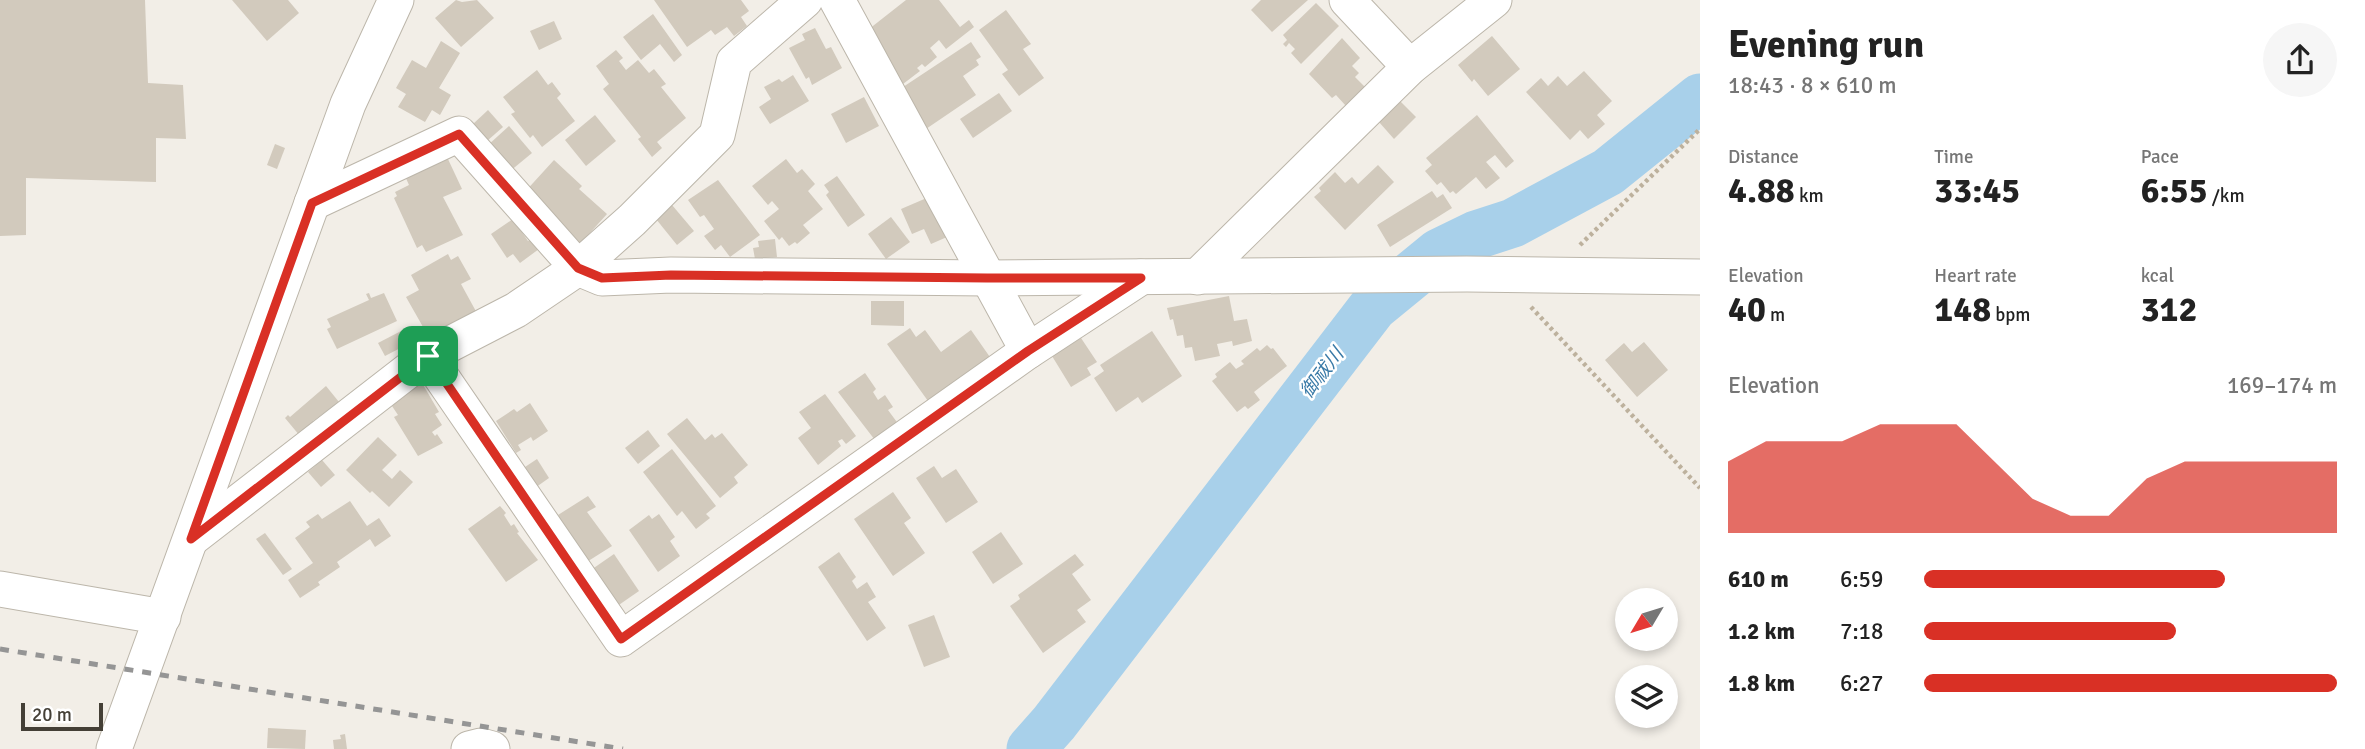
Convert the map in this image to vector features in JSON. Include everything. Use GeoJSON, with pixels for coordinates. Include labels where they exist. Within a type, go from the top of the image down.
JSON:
{"type":"FeatureCollection","features":[{"type":"Feature","properties":{"kind":"street"},"geometry":{"type":"LineString","coordinates":[[191,539],[428,356],[516,310],[578,268],[632,220],[717,135],[733,62],[805,0]]}},
{"type":"Feature","properties":{"kind":"street"},"geometry":{"type":"LineString","coordinates":[[837,0],[1028,351]]}},
{"type":"Feature","properties":{"kind":"street"},"geometry":{"type":"LineString","coordinates":[[1347,0],[1410,67]]}},
{"type":"Feature","properties":{"kind":"street"},"geometry":{"type":"LineString","coordinates":[[1197,277],[1410,67],[1494,0]]}},
{"type":"Feature","properties":{"kind":"street"},"geometry":{"type":"LineString","coordinates":[[114,749],[348,104],[386,7]]}},
{"type":"Feature","properties":{"kind":"street"},"geometry":{"type":"LineString","coordinates":[[312,203],[459,134],[578,268],[602,278],[671,275],[1141,278],[1467,274],[1700,277]]}},
{"type":"Feature","properties":{"kind":"street"},"geometry":{"type":"LineString","coordinates":[[428,356],[621,639],[1028,351],[1141,278]]}},
{"type":"Feature","properties":{"kind":"street"},"geometry":{"type":"LineString","coordinates":[[0,589],[163,617]]}},
{"type":"Feature","properties":{"kind":"street"},"geometry":{"type":"LineString","coordinates":[[469,749],[481,746],[492,749]]}},
{"type":"Feature","properties":{"kind":"path"},"geometry":{"type":"LineString","coordinates":[[1549,275],[1700,129]]}},
{"type":"Feature","properties":{"kind":"path"},"geometry":{"type":"LineString","coordinates":[[1502,275],[1700,488]]}},
{"type":"Feature","properties":{"kind":"building"},"geometry":{"type":"Polygon","coordinates":[[[0,0],[145,0],[148,83],[183,85],[186,139],[156,138],[156,182],[26,178],[26,235],[0,236],[0,0]]]}},
{"type":"Feature","properties":{"kind":"building"},"geometry":{"type":"Polygon","coordinates":[[[232,0],[288,0],[299,13],[267,41],[232,0]]]}},
{"type":"Feature","properties":{"kind":"building"},"geometry":{"type":"Polygon","coordinates":[[[456,0],[477,0],[494,18],[461,47],[435,18],[456,0]]]}},
{"type":"Feature","properties":{"kind":"building"},"geometry":{"type":"Polygon","coordinates":[[[654,0],[741,0],[749,11],[741,17],[747,26],[734,36],[727,27],[715,35],[711,30],[687,47],[654,0]]]}},
{"type":"Feature","properties":{"kind":"building"},"geometry":{"type":"Polygon","coordinates":[[[906,0],[939,0],[960,27],[969,20],[974,27],[946,49],[939,40],[930,48],[937,57],[925,67],[922,64],[917,68],[920,71],[903,84],[864,33],[906,0]]]}},
{"type":"Feature","properties":{"kind":"building"},"geometry":{"type":"Polygon","coordinates":[[[1261,0],[1308,0],[1272,32],[1251,10],[1261,0]]]}},
{"type":"Feature","properties":{"kind":"building"},"geometry":{"type":"Polygon","coordinates":[[[1316,3],[1339,26],[1301,64],[1291,53],[1295,49],[1289,43],[1286,47],[1283,44],[1287,40],[1283,35],[1316,3]]]}},
{"type":"Feature","properties":{"kind":"building"},"geometry":{"type":"Polygon","coordinates":[[[1006,10],[1031,44],[1023,49],[1044,78],[1019,96],[1002,74],[1008,70],[979,30],[1006,10]]]}},
{"type":"Feature","properties":{"kind":"building"},"geometry":{"type":"Polygon","coordinates":[[[653,14],[682,55],[674,62],[660,44],[641,60],[623,37],[653,14]]]}},
{"type":"Feature","properties":{"kind":"building"},"geometry":{"type":"Polygon","coordinates":[[[554,21],[562,39],[539,50],[530,31],[554,21]]]}},
{"type":"Feature","properties":{"kind":"building"},"geometry":{"type":"Polygon","coordinates":[[[815,28],[826,49],[831,47],[842,68],[812,85],[789,48],[805,40],[802,34],[815,28]]]}},
{"type":"Feature","properties":{"kind":"building"},"geometry":{"type":"Polygon","coordinates":[[[1492,36],[1520,69],[1488,96],[1458,65],[1492,36]]]}},
{"type":"Feature","properties":{"kind":"building"},"geometry":{"type":"Polygon","coordinates":[[[1342,38],[1360,58],[1352,66],[1359,73],[1355,77],[1365,87],[1346,106],[1336,95],[1332,98],[1309,74],[1342,38]]]}},
{"type":"Feature","properties":{"kind":"building"},"geometry":{"type":"Polygon","coordinates":[[[441,41],[460,53],[439,88],[451,95],[440,115],[432,110],[425,122],[398,107],[406,94],[396,88],[412,60],[426,68],[441,41]]]}},
{"type":"Feature","properties":{"kind":"building"},"geometry":{"type":"Polygon","coordinates":[[[971,42],[981,57],[976,60],[979,65],[963,76],[976,95],[923,131],[897,91],[971,42]]]}},
{"type":"Feature","properties":{"kind":"building"},"geometry":{"type":"Polygon","coordinates":[[[616,50],[623,58],[619,61],[626,70],[638,60],[649,73],[654,69],[666,84],[661,87],[686,118],[657,142],[662,148],[652,157],[638,139],[641,137],[603,89],[609,84],[596,66],[616,50]]]}},
{"type":"Feature","properties":{"kind":"building"},"geometry":{"type":"Polygon","coordinates":[[[537,70],[548,85],[552,82],[561,94],[557,98],[575,121],[542,147],[533,135],[530,138],[511,114],[515,112],[503,97],[537,70]]]}},
{"type":"Feature","properties":{"kind":"building"},"geometry":{"type":"Polygon","coordinates":[[[1584,71],[1612,101],[1597,115],[1605,124],[1588,139],[1580,130],[1570,140],[1526,92],[1541,78],[1548,86],[1558,76],[1567,86],[1584,71]]]}},
{"type":"Feature","properties":{"kind":"building"},"geometry":{"type":"Polygon","coordinates":[[[793,75],[809,101],[770,124],[759,107],[771,99],[764,87],[779,79],[782,82],[793,75]]]}},
{"type":"Feature","properties":{"kind":"building"},"geometry":{"type":"Polygon","coordinates":[[[999,93],[1012,111],[973,138],[960,119],[999,93]]]}},
{"type":"Feature","properties":{"kind":"building"},"geometry":{"type":"Polygon","coordinates":[[[864,97],[879,126],[846,143],[831,114],[864,97]]]}},
{"type":"Feature","properties":{"kind":"building"},"geometry":{"type":"Polygon","coordinates":[[[1400,101],[1416,117],[1394,139],[1379,122],[1400,101]]]}},
{"type":"Feature","properties":{"kind":"building"},"geometry":{"type":"Polygon","coordinates":[[[488,110],[503,127],[487,141],[472,125],[488,110]]]}},
{"type":"Feature","properties":{"kind":"building"},"geometry":{"type":"Polygon","coordinates":[[[595,115],[616,141],[586,166],[565,140],[595,115]]]}},
{"type":"Feature","properties":{"kind":"building"},"geometry":{"type":"Polygon","coordinates":[[[1477,115],[1514,161],[1506,168],[1495,155],[1486,162],[1500,178],[1486,189],[1476,177],[1456,194],[1453,191],[1450,193],[1441,182],[1437,185],[1425,171],[1432,165],[1426,158],[1477,115]]]}},
{"type":"Feature","properties":{"kind":"building"},"geometry":{"type":"Polygon","coordinates":[[[509,126],[532,153],[509,172],[487,146],[509,126]]]}},
{"type":"Feature","properties":{"kind":"building"},"geometry":{"type":"Polygon","coordinates":[[[275,144],[285,148],[277,169],[267,165],[275,144]]]}},
{"type":"Feature","properties":{"kind":"building"},"geometry":{"type":"Polygon","coordinates":[[[447,157],[462,189],[443,197],[463,235],[426,252],[422,245],[417,248],[394,198],[397,196],[395,192],[409,185],[405,176],[447,157]]]}},
{"type":"Feature","properties":{"kind":"building"},"geometry":{"type":"Polygon","coordinates":[[[786,159],[797,173],[802,169],[815,184],[808,191],[823,209],[803,225],[810,233],[797,244],[795,242],[789,246],[782,237],[779,240],[764,221],[779,209],[772,201],[768,205],[752,186],[786,159]]]}},
{"type":"Feature","properties":{"kind":"building"},"geometry":{"type":"Polygon","coordinates":[[[554,160],[582,186],[579,189],[607,214],[579,245],[523,194],[554,160]]]}},
{"type":"Feature","properties":{"kind":"building"},"geometry":{"type":"Polygon","coordinates":[[[1378,165],[1394,182],[1345,230],[1314,197],[1335,172],[1345,183],[1352,177],[1358,184],[1378,165]]]}},
{"type":"Feature","properties":{"kind":"building"},"geometry":{"type":"Polygon","coordinates":[[[837,176],[865,215],[848,227],[826,195],[829,192],[824,185],[837,176]]]}},
{"type":"Feature","properties":{"kind":"building"},"geometry":{"type":"Polygon","coordinates":[[[718,180],[760,235],[730,257],[721,245],[715,250],[704,236],[714,229],[704,215],[700,217],[688,200],[718,180]]]}},
{"type":"Feature","properties":{"kind":"building"},"geometry":{"type":"Polygon","coordinates":[[[1432,191],[1437,198],[1443,194],[1452,208],[1390,247],[1377,225],[1432,191]]]}},
{"type":"Feature","properties":{"kind":"building"},"geometry":{"type":"Polygon","coordinates":[[[929,197],[947,237],[931,244],[924,229],[912,234],[901,209],[929,197]]]}},
{"type":"Feature","properties":{"kind":"building"},"geometry":{"type":"Polygon","coordinates":[[[672,205],[694,231],[677,245],[656,219],[672,205]]]}},
{"type":"Feature","properties":{"kind":"building"},"geometry":{"type":"Polygon","coordinates":[[[891,217],[910,242],[886,259],[868,234],[891,217]]]}},
{"type":"Feature","properties":{"kind":"building"},"geometry":{"type":"Polygon","coordinates":[[[513,219],[528,241],[532,239],[539,249],[520,263],[513,254],[507,258],[491,234],[513,219]]]}},
{"type":"Feature","properties":{"kind":"building"},"geometry":{"type":"Polygon","coordinates":[[[775,239],[777,257],[755,259],[753,248],[759,247],[758,241],[775,239]]]}},
{"type":"Feature","properties":{"kind":"building"},"geometry":{"type":"Polygon","coordinates":[[[448,254],[451,260],[458,256],[471,279],[461,284],[478,315],[431,341],[406,297],[419,290],[411,275],[448,254]]]}},
{"type":"Feature","properties":{"kind":"building"},"geometry":{"type":"Polygon","coordinates":[[[369,293],[371,298],[384,293],[397,321],[337,349],[327,329],[331,327],[327,319],[369,300],[366,294],[369,293]]]}},
{"type":"Feature","properties":{"kind":"building"},"geometry":{"type":"Polygon","coordinates":[[[1229,296],[1234,321],[1247,319],[1252,341],[1233,346],[1232,341],[1217,344],[1220,356],[1195,361],[1192,347],[1185,348],[1183,335],[1177,336],[1167,308],[1229,296]]]}},
{"type":"Feature","properties":{"kind":"building"},"geometry":{"type":"Polygon","coordinates":[[[871,301],[904,301],[904,326],[871,325],[871,301]]]}},
{"type":"Feature","properties":{"kind":"building"},"geometry":{"type":"Polygon","coordinates":[[[910,328],[916,337],[925,330],[941,352],[971,330],[992,360],[928,401],[887,344],[910,328]]]}},
{"type":"Feature","properties":{"kind":"building"},"geometry":{"type":"Polygon","coordinates":[[[403,330],[410,343],[385,356],[378,343],[403,330]]]}},
{"type":"Feature","properties":{"kind":"building"},"geometry":{"type":"Polygon","coordinates":[[[1152,331],[1182,376],[1142,403],[1138,397],[1116,412],[1094,378],[1104,371],[1100,365],[1152,331]]]}},
{"type":"Feature","properties":{"kind":"building"},"geometry":{"type":"Polygon","coordinates":[[[1081,338],[1097,362],[1087,368],[1091,375],[1071,387],[1052,356],[1081,338]]]}},
{"type":"Feature","properties":{"kind":"building"},"geometry":{"type":"Polygon","coordinates":[[[1644,342],[1668,370],[1637,397],[1605,360],[1624,343],[1632,352],[1644,342]]]}},
{"type":"Feature","properties":{"kind":"building"},"geometry":{"type":"Polygon","coordinates":[[[1267,345],[1273,348],[1287,366],[1254,392],[1260,400],[1248,409],[1245,406],[1237,412],[1212,381],[1217,377],[1215,374],[1230,362],[1236,369],[1244,364],[1241,361],[1257,348],[1260,351],[1267,345]]]}},
{"type":"Feature","properties":{"kind":"building"},"geometry":{"type":"Polygon","coordinates":[[[865,373],[876,389],[873,392],[878,400],[885,395],[893,407],[888,410],[902,429],[878,444],[838,392],[865,373]]]}},
{"type":"Feature","properties":{"kind":"building"},"geometry":{"type":"Polygon","coordinates":[[[422,383],[439,412],[435,414],[442,425],[432,432],[435,436],[437,434],[443,443],[418,456],[394,417],[398,415],[390,403],[422,383]]]}},
{"type":"Feature","properties":{"kind":"building"},"geometry":{"type":"Polygon","coordinates":[[[326,386],[339,402],[313,421],[315,424],[300,436],[285,418],[288,415],[290,417],[326,386]]]}},
{"type":"Feature","properties":{"kind":"building"},"geometry":{"type":"Polygon","coordinates":[[[825,394],[856,436],[846,444],[842,439],[838,441],[841,446],[818,465],[798,438],[811,428],[799,412],[825,394]]]}},
{"type":"Feature","properties":{"kind":"building"},"geometry":{"type":"Polygon","coordinates":[[[530,403],[548,431],[533,441],[531,437],[518,445],[521,450],[516,453],[496,421],[514,409],[517,412],[530,403]]]}},
{"type":"Feature","properties":{"kind":"building"},"geometry":{"type":"Polygon","coordinates":[[[687,418],[705,440],[712,434],[715,438],[722,433],[748,465],[734,477],[738,483],[720,498],[667,434],[687,418]]]}},
{"type":"Feature","properties":{"kind":"building"},"geometry":{"type":"Polygon","coordinates":[[[648,430],[660,446],[638,464],[625,448],[648,430]]]}},
{"type":"Feature","properties":{"kind":"building"},"geometry":{"type":"Polygon","coordinates":[[[378,437],[397,455],[382,470],[392,479],[400,470],[413,482],[389,507],[346,470],[378,437]]]}},
{"type":"Feature","properties":{"kind":"building"},"geometry":{"type":"Polygon","coordinates":[[[672,449],[716,506],[706,514],[710,518],[696,529],[682,511],[677,516],[643,472],[672,449]]]}},
{"type":"Feature","properties":{"kind":"building"},"geometry":{"type":"Polygon","coordinates":[[[537,459],[549,478],[532,490],[519,471],[537,459]]]}},
{"type":"Feature","properties":{"kind":"building"},"geometry":{"type":"Polygon","coordinates":[[[322,460],[335,475],[321,487],[308,472],[322,460]]]}},
{"type":"Feature","properties":{"kind":"building"},"geometry":{"type":"Polygon","coordinates":[[[934,466],[942,478],[956,469],[978,502],[946,523],[916,478],[934,466]]]}},
{"type":"Feature","properties":{"kind":"building"},"geometry":{"type":"Polygon","coordinates":[[[893,492],[911,518],[904,523],[925,553],[893,576],[854,519],[893,492]]]}},
{"type":"Feature","properties":{"kind":"building"},"geometry":{"type":"Polygon","coordinates":[[[588,496],[596,507],[587,512],[612,546],[582,565],[577,545],[558,515],[588,496]]]}},
{"type":"Feature","properties":{"kind":"building"},"geometry":{"type":"Polygon","coordinates":[[[350,501],[367,526],[379,518],[391,536],[375,547],[370,539],[337,562],[340,567],[300,598],[288,580],[313,563],[295,538],[310,527],[306,522],[318,514],[322,519],[350,501]]]}},
{"type":"Feature","properties":{"kind":"building"},"geometry":{"type":"Polygon","coordinates":[[[500,506],[511,526],[514,524],[519,532],[517,533],[538,560],[506,582],[468,529],[500,506]]]}},
{"type":"Feature","properties":{"kind":"building"},"geometry":{"type":"Polygon","coordinates":[[[659,514],[675,537],[670,541],[680,556],[658,572],[629,530],[649,515],[652,519],[659,514]]]}},
{"type":"Feature","properties":{"kind":"building"},"geometry":{"type":"Polygon","coordinates":[[[1001,532],[1023,564],[993,584],[972,552],[1001,532]]]}},
{"type":"Feature","properties":{"kind":"building"},"geometry":{"type":"Polygon","coordinates":[[[265,533],[292,569],[283,575],[256,539],[265,533]]]}},
{"type":"Feature","properties":{"kind":"building"},"geometry":{"type":"Polygon","coordinates":[[[839,552],[856,577],[852,581],[857,589],[867,582],[876,597],[868,602],[886,628],[867,641],[818,567],[839,552]]]}},
{"type":"Feature","properties":{"kind":"building"},"geometry":{"type":"Polygon","coordinates":[[[614,554],[639,591],[613,609],[588,572],[614,554]]]}},
{"type":"Feature","properties":{"kind":"building"},"geometry":{"type":"Polygon","coordinates":[[[1075,554],[1084,565],[1072,574],[1091,600],[1077,610],[1086,622],[1043,653],[1010,606],[1020,599],[1018,595],[1075,554]]]}},
{"type":"Feature","properties":{"kind":"building"},"geometry":{"type":"Polygon","coordinates":[[[934,615],[950,657],[924,667],[908,625],[934,615]]]}},
{"type":"Feature","properties":{"kind":"building"},"geometry":{"type":"Polygon","coordinates":[[[268,728],[306,730],[305,749],[267,748],[268,728]]]}},
{"type":"Feature","properties":{"kind":"building"},"geometry":{"type":"Polygon","coordinates":[[[345,734],[347,749],[334,749],[333,740],[341,739],[340,735],[345,734]]]}},
{"type":"Feature","properties":{"kind":"waterway","name":"御祓川"},"geometry":{"type":"LineString","coordinates":[[1031,749],[1054,723],[1373,307],[1439,253],[1476,235],[1513,223],[1608,172],[1700,98]]}},
{"type":"Feature","properties":{"kind":"railway"},"geometry":{"type":"LineString","coordinates":[[0,649],[623,749]]}},
{"type":"Feature","properties":{"kind":"route"},"geometry":{"type":"LineString","coordinates":[[459,134],[578,268],[602,278],[671,275],[1141,278],[1028,351],[621,639],[428,356],[191,539],[312,203],[459,134]]}}]}
